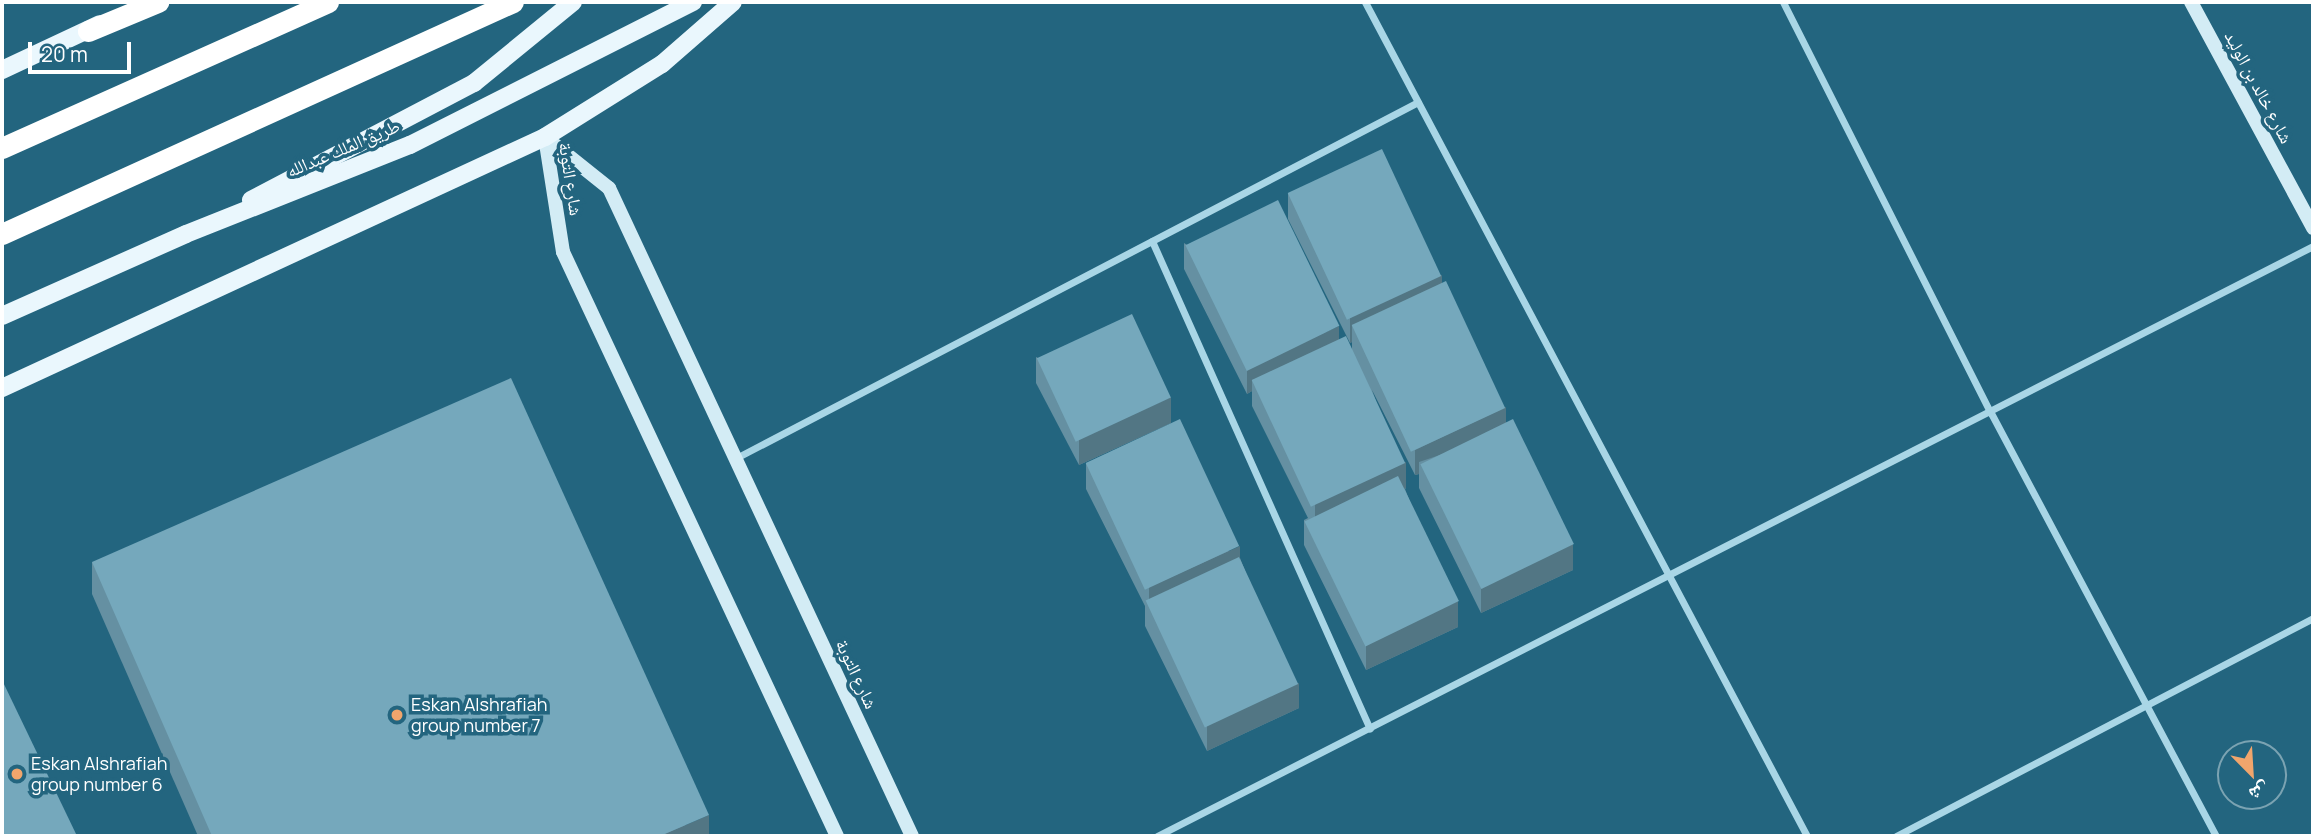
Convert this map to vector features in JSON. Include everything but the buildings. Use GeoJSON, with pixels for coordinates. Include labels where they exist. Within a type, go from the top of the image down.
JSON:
{"type":"FeatureCollection","features":[{"type":"Feature","properties":{"kind":"highway"},"geometry":{"type":"LineString","coordinates":[[88,31],[158,2]]}},
{"type":"Feature","properties":{"kind":"highway"},"geometry":{"type":"LineString","coordinates":[[2,148],[328,2]]}},
{"type":"Feature","properties":{"kind":"highway"},"geometry":{"type":"LineString","coordinates":[[2,234],[513,2]]}},
{"type":"Feature","properties":{"kind":"main road"},"geometry":{"type":"LineString","coordinates":[[2,70],[88,31],[141,2]]}},
{"type":"Feature","properties":{"kind":"main road"},"geometry":{"type":"LineString","coordinates":[[186,234],[474,83],[573,2]]}},
{"type":"Feature","properties":{"kind":"main road","name":"طريق الملك عبدالله"},"geometry":{"type":"LineString","coordinates":[[2,316],[186,234],[410,145],[693,2]]}},
{"type":"Feature","properties":{"kind":"main road"},"geometry":{"type":"LineString","coordinates":[[2,387],[545,137],[662,64],[733,2]]}},
{"type":"Feature","properties":{"kind":"main road","name":"شارع خالد بن الوليد"},"geometry":{"type":"LineString","coordinates":[[2191,2],[2313,228]]}},
{"type":"Feature","properties":{"kind":"main road","name":"شارع التوبة"},"geometry":{"type":"LineString","coordinates":[[545,137],[608,188],[912,836]]}},
{"type":"Feature","properties":{"kind":"main road","name":"شارع التوبة"},"geometry":{"type":"LineString","coordinates":[[545,137],[563,252],[837,836]]}},
{"type":"Feature","properties":{"kind":"street"},"geometry":{"type":"LineString","coordinates":[[1365,2],[1668,579],[1807,836]]}},
{"type":"Feature","properties":{"kind":"street"},"geometry":{"type":"LineString","coordinates":[[1783,2],[1991,413],[2216,836]]}},
{"type":"Feature","properties":{"kind":"street"},"geometry":{"type":"LineString","coordinates":[[735,458],[1418,102]]}},
{"type":"Feature","properties":{"kind":"street"},"geometry":{"type":"LineString","coordinates":[[1152,241],[1370,729]]}},
{"type":"Feature","properties":{"kind":"street"},"geometry":{"type":"LineString","coordinates":[[1157,836],[1668,579],[2313,246]]}},
{"type":"Feature","properties":{"kind":"street"},"geometry":{"type":"LineString","coordinates":[[1896,836],[2313,618]]}},
{"type":"Feature","properties":{"kind":"place","name":"Eskan Alshrafiah group number 7"},"geometry":{"type":"Point","coordinates":[397,715]}},
{"type":"Feature","properties":{"kind":"place","name":"Eskan Alshrafiah group number 6"},"geometry":{"type":"Point","coordinates":[17,774]}}]}
